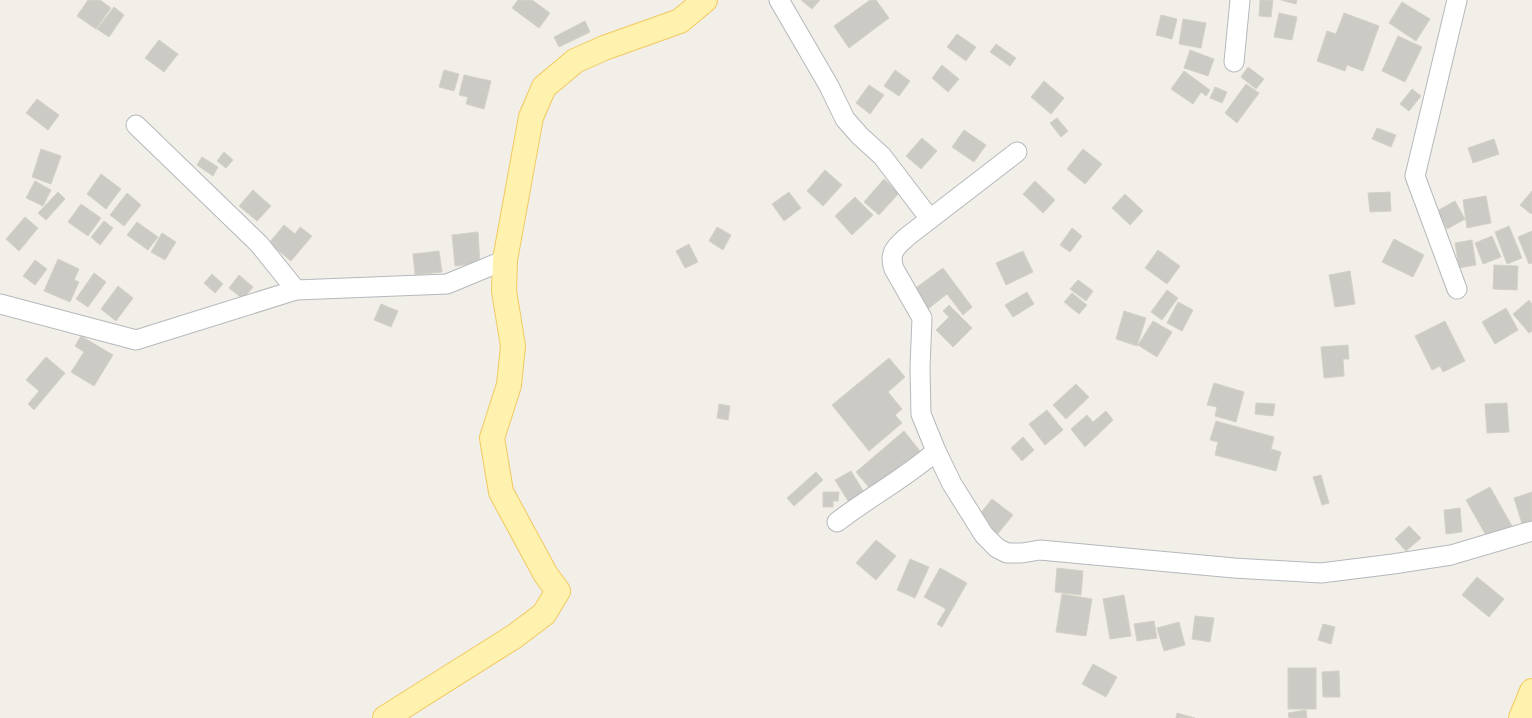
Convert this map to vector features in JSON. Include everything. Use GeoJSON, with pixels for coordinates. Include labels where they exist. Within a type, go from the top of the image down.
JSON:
{"type":"FeatureCollection","features":[{"type":"Feature","properties":{"kind":"main road"},"geometry":{"type":"LineString","coordinates":[[385,718],[515,636],[544,614],[558,592],[546,575],[501,492],[492,438],[509,385],[513,346],[504,291],[505,260],[530,117],[544,87],[575,61],[604,48],[680,21],[705,0]]}},
{"type":"Feature","properties":{"kind":"main road"},"geometry":{"type":"LineString","coordinates":[[1521,718],[1532,692]]}},
{"type":"Feature","properties":{"kind":"street"},"geometry":{"type":"LineString","coordinates":[[779,0],[829,86],[845,119],[882,156],[930,219]]}},
{"type":"Feature","properties":{"kind":"street"},"geometry":{"type":"LineString","coordinates":[[1234,62],[1240,0]]}},
{"type":"Feature","properties":{"kind":"street"},"geometry":{"type":"LineString","coordinates":[[1457,0],[1415,176],[1457,289]]}},
{"type":"Feature","properties":{"kind":"street"},"geometry":{"type":"LineString","coordinates":[[136,125],[259,244],[296,290]]}},
{"type":"Feature","properties":{"kind":"street"},"geometry":{"type":"LineString","coordinates":[[1017,152],[908,236],[898,245],[892,254],[891,261],[922,318],[920,368],[922,414],[936,451],[952,484],[984,535],[997,548],[1007,553],[1040,550],[1234,568],[1320,573],[1451,555],[1532,531]]}},
{"type":"Feature","properties":{"kind":"street"},"geometry":{"type":"LineString","coordinates":[[0,304],[136,340],[296,290],[447,284],[505,260]]}},
{"type":"Feature","properties":{"kind":"street"},"geometry":{"type":"LineString","coordinates":[[836,522],[860,504],[913,471],[936,451]]}},
{"type":"Feature","properties":{"kind":"building"},"geometry":{"type":"Polygon","coordinates":[[[88,0],[100,0],[111,8],[96,29],[77,16],[88,0]]]}},
{"type":"Feature","properties":{"kind":"building"},"geometry":{"type":"Polygon","coordinates":[[[518,0],[532,0],[550,13],[539,28],[512,8],[518,0]]]}},
{"type":"Feature","properties":{"kind":"building"},"geometry":{"type":"Polygon","coordinates":[[[801,0],[820,0],[812,9],[801,0]]]}},
{"type":"Feature","properties":{"kind":"building"},"geometry":{"type":"Polygon","coordinates":[[[870,0],[876,0],[889,18],[849,48],[834,26],[870,0]]]}},
{"type":"Feature","properties":{"kind":"building"},"geometry":{"type":"Polygon","coordinates":[[[1260,0],[1273,0],[1271,17],[1259,16],[1260,0]]]}},
{"type":"Feature","properties":{"kind":"building"},"geometry":{"type":"Polygon","coordinates":[[[1281,0],[1297,0],[1296,4],[1281,0]]]}},
{"type":"Feature","properties":{"kind":"building"},"geometry":{"type":"Polygon","coordinates":[[[1402,2],[1430,19],[1416,41],[1389,23],[1402,2]]]}},
{"type":"Feature","properties":{"kind":"building"},"geometry":{"type":"Polygon","coordinates":[[[114,7],[124,15],[109,37],[97,29],[114,7]]]}},
{"type":"Feature","properties":{"kind":"building"},"geometry":{"type":"Polygon","coordinates":[[[1279,13],[1297,17],[1292,40],[1274,37],[1279,13]]]}},
{"type":"Feature","properties":{"kind":"building"},"geometry":{"type":"Polygon","coordinates":[[[1344,13],[1379,26],[1363,71],[1347,65],[1345,71],[1317,61],[1327,31],[1336,34],[1344,13]]]}},
{"type":"Feature","properties":{"kind":"building"},"geometry":{"type":"Polygon","coordinates":[[[1161,15],[1177,19],[1172,39],[1156,35],[1161,15]]]}},
{"type":"Feature","properties":{"kind":"building"},"geometry":{"type":"Polygon","coordinates":[[[1183,19],[1206,23],[1201,48],[1179,44],[1183,19]]]}},
{"type":"Feature","properties":{"kind":"building"},"geometry":{"type":"Polygon","coordinates":[[[585,21],[590,32],[559,47],[554,37],[585,21]]]}},
{"type":"Feature","properties":{"kind":"building"},"geometry":{"type":"Polygon","coordinates":[[[957,34],[976,47],[966,61],[947,47],[957,34]]]}},
{"type":"Feature","properties":{"kind":"building"},"geometry":{"type":"Polygon","coordinates":[[[1398,36],[1422,47],[1405,82],[1382,71],[1398,36]]]}},
{"type":"Feature","properties":{"kind":"building"},"geometry":{"type":"Polygon","coordinates":[[[159,40],[178,54],[164,72],[145,58],[159,40]]]}},
{"type":"Feature","properties":{"kind":"building"},"geometry":{"type":"Polygon","coordinates":[[[996,44],[1016,58],[1010,66],[990,52],[996,44]]]}},
{"type":"Feature","properties":{"kind":"building"},"geometry":{"type":"Polygon","coordinates":[[[1190,50],[1214,59],[1208,76],[1184,68],[1190,50]]]}},
{"type":"Feature","properties":{"kind":"building"},"geometry":{"type":"Polygon","coordinates":[[[942,65],[959,79],[948,92],[932,78],[942,65]]]}},
{"type":"Feature","properties":{"kind":"building"},"geometry":{"type":"Polygon","coordinates":[[[1248,67],[1264,79],[1256,89],[1241,77],[1248,67]]]}},
{"type":"Feature","properties":{"kind":"building"},"geometry":{"type":"Polygon","coordinates":[[[444,70],[459,74],[454,91],[439,87],[444,70]]]}},
{"type":"Feature","properties":{"kind":"building"},"geometry":{"type":"Polygon","coordinates":[[[895,70],[910,81],[899,96],[884,86],[895,70]]]}},
{"type":"Feature","properties":{"kind":"building"},"geometry":{"type":"Polygon","coordinates":[[[1184,71],[1210,90],[1206,96],[1201,92],[1193,104],[1171,89],[1184,71]]]}},
{"type":"Feature","properties":{"kind":"building"},"geometry":{"type":"Polygon","coordinates":[[[464,75],[491,81],[484,109],[466,104],[468,97],[459,95],[464,75]]]}},
{"type":"Feature","properties":{"kind":"building"},"geometry":{"type":"Polygon","coordinates":[[[1044,81],[1064,98],[1051,114],[1031,97],[1044,81]]]}},
{"type":"Feature","properties":{"kind":"building"},"geometry":{"type":"Polygon","coordinates":[[[1246,84],[1259,93],[1237,123],[1225,113],[1246,84]]]}},
{"type":"Feature","properties":{"kind":"building"},"geometry":{"type":"Polygon","coordinates":[[[869,85],[884,95],[870,114],[856,103],[869,85]]]}},
{"type":"Feature","properties":{"kind":"building"},"geometry":{"type":"Polygon","coordinates":[[[1215,87],[1227,92],[1222,103],[1210,98],[1215,87]]]}},
{"type":"Feature","properties":{"kind":"building"},"geometry":{"type":"Polygon","coordinates":[[[1412,89],[1421,96],[1409,111],[1400,104],[1412,89]]]}},
{"type":"Feature","properties":{"kind":"building"},"geometry":{"type":"Polygon","coordinates":[[[37,99],[59,115],[48,130],[26,113],[37,99]]]}},
{"type":"Feature","properties":{"kind":"building"},"geometry":{"type":"Polygon","coordinates":[[[1057,118],[1068,131],[1061,137],[1050,123],[1057,118]]]}},
{"type":"Feature","properties":{"kind":"building"},"geometry":{"type":"Polygon","coordinates":[[[1377,128],[1396,135],[1391,147],[1372,139],[1377,128]]]}},
{"type":"Feature","properties":{"kind":"building"},"geometry":{"type":"Polygon","coordinates":[[[964,130],[986,145],[974,162],[952,147],[964,130]]]}},
{"type":"Feature","properties":{"kind":"building"},"geometry":{"type":"Polygon","coordinates":[[[922,138],[937,151],[921,169],[906,156],[922,138]]]}},
{"type":"Feature","properties":{"kind":"building"},"geometry":{"type":"Polygon","coordinates":[[[1494,139],[1499,154],[1473,163],[1468,148],[1494,139]]]}},
{"type":"Feature","properties":{"kind":"building"},"geometry":{"type":"Polygon","coordinates":[[[41,149],[61,156],[51,184],[32,177],[41,149]]]}},
{"type":"Feature","properties":{"kind":"building"},"geometry":{"type":"Polygon","coordinates":[[[1083,149],[1102,164],[1085,184],[1067,169],[1083,149]]]}},
{"type":"Feature","properties":{"kind":"building"},"geometry":{"type":"Polygon","coordinates":[[[224,152],[233,160],[226,168],[217,161],[224,152]]]}},
{"type":"Feature","properties":{"kind":"building"},"geometry":{"type":"Polygon","coordinates":[[[202,157],[218,167],[213,176],[197,165],[202,157]]]}},
{"type":"Feature","properties":{"kind":"building"},"geometry":{"type":"Polygon","coordinates":[[[825,170],[842,185],[823,206],[807,191],[825,170]]]}},
{"type":"Feature","properties":{"kind":"building"},"geometry":{"type":"Polygon","coordinates":[[[101,174],[121,189],[106,209],[87,194],[101,174]]]}},
{"type":"Feature","properties":{"kind":"building"},"geometry":{"type":"Polygon","coordinates":[[[884,179],[899,193],[879,215],[864,202],[884,179]]]}},
{"type":"Feature","properties":{"kind":"building"},"geometry":{"type":"Polygon","coordinates":[[[35,181],[51,190],[43,206],[26,198],[35,181]]]}},
{"type":"Feature","properties":{"kind":"building"},"geometry":{"type":"Polygon","coordinates":[[[1035,181],[1055,200],[1043,213],[1023,194],[1035,181]]]}},
{"type":"Feature","properties":{"kind":"building"},"geometry":{"type":"Polygon","coordinates":[[[253,190],[271,206],[257,221],[239,206],[253,190]]]}},
{"type":"Feature","properties":{"kind":"building"},"geometry":{"type":"Polygon","coordinates":[[[1532,191],[1532,212],[1531,214],[1520,205],[1532,191]]]}},
{"type":"Feature","properties":{"kind":"building"},"geometry":{"type":"Polygon","coordinates":[[[58,192],[65,199],[46,220],[38,213],[58,192]]]}},
{"type":"Feature","properties":{"kind":"building"},"geometry":{"type":"Polygon","coordinates":[[[789,192],[801,208],[784,221],[772,204],[789,192]]]}},
{"type":"Feature","properties":{"kind":"building"},"geometry":{"type":"Polygon","coordinates":[[[1390,192],[1391,211],[1370,212],[1368,193],[1390,192]]]}},
{"type":"Feature","properties":{"kind":"building"},"geometry":{"type":"Polygon","coordinates":[[[127,193],[141,205],[124,226],[110,215],[127,193]]]}},
{"type":"Feature","properties":{"kind":"building"},"geometry":{"type":"Polygon","coordinates":[[[1125,194],[1143,211],[1130,225],[1112,208],[1125,194]]]}},
{"type":"Feature","properties":{"kind":"building"},"geometry":{"type":"Polygon","coordinates":[[[1486,196],[1491,223],[1467,228],[1463,200],[1486,196]]]}},
{"type":"Feature","properties":{"kind":"building"},"geometry":{"type":"Polygon","coordinates":[[[855,197],[873,215],[852,235],[835,216],[855,197]]]}},
{"type":"Feature","properties":{"kind":"building"},"geometry":{"type":"Polygon","coordinates":[[[1455,201],[1465,219],[1447,229],[1437,211],[1455,201]]]}},
{"type":"Feature","properties":{"kind":"building"},"geometry":{"type":"Polygon","coordinates":[[[81,204],[101,218],[88,236],[68,222],[81,204]]]}},
{"type":"Feature","properties":{"kind":"building"},"geometry":{"type":"Polygon","coordinates":[[[25,217],[38,228],[19,251],[6,239],[25,217]]]}},
{"type":"Feature","properties":{"kind":"building"},"geometry":{"type":"Polygon","coordinates":[[[104,221],[113,228],[100,245],[91,237],[104,221]]]}},
{"type":"Feature","properties":{"kind":"building"},"geometry":{"type":"Polygon","coordinates":[[[137,222],[158,237],[148,250],[127,235],[137,222]]]}},
{"type":"Feature","properties":{"kind":"building"},"geometry":{"type":"Polygon","coordinates":[[[284,225],[295,234],[300,227],[312,236],[291,261],[269,243],[284,225]]]}},
{"type":"Feature","properties":{"kind":"building"},"geometry":{"type":"Polygon","coordinates":[[[1509,226],[1522,258],[1507,264],[1495,232],[1509,226]]]}},
{"type":"Feature","properties":{"kind":"building"},"geometry":{"type":"Polygon","coordinates":[[[717,227],[731,235],[723,250],[709,241],[717,227]]]}},
{"type":"Feature","properties":{"kind":"building"},"geometry":{"type":"Polygon","coordinates":[[[1072,228],[1082,236],[1070,252],[1060,245],[1072,228]]]}},
{"type":"Feature","properties":{"kind":"building"},"geometry":{"type":"Polygon","coordinates":[[[1532,231],[1532,263],[1529,264],[1518,237],[1532,231]]]}},
{"type":"Feature","properties":{"kind":"building"},"geometry":{"type":"Polygon","coordinates":[[[478,232],[480,263],[455,266],[452,235],[478,232]]]}},
{"type":"Feature","properties":{"kind":"building"},"geometry":{"type":"Polygon","coordinates":[[[162,233],[176,242],[165,260],[151,252],[162,233]]]}},
{"type":"Feature","properties":{"kind":"building"},"geometry":{"type":"Polygon","coordinates":[[[1492,236],[1501,257],[1483,264],[1475,243],[1492,236]]]}},
{"type":"Feature","properties":{"kind":"building"},"geometry":{"type":"Polygon","coordinates":[[[1394,239],[1424,255],[1413,277],[1382,262],[1394,239]]]}},
{"type":"Feature","properties":{"kind":"building"},"geometry":{"type":"Polygon","coordinates":[[[1472,240],[1476,265],[1459,268],[1455,243],[1472,240]]]}},
{"type":"Feature","properties":{"kind":"building"},"geometry":{"type":"Polygon","coordinates":[[[689,244],[698,262],[685,268],[676,251],[689,244]]]}},
{"type":"Feature","properties":{"kind":"building"},"geometry":{"type":"Polygon","coordinates":[[[1158,250],[1180,266],[1167,284],[1145,268],[1158,250]]]}},
{"type":"Feature","properties":{"kind":"building"},"geometry":{"type":"Polygon","coordinates":[[[439,251],[442,272],[415,275],[413,254],[439,251]]]}},
{"type":"Feature","properties":{"kind":"building"},"geometry":{"type":"Polygon","coordinates":[[[1023,251],[1033,272],[1006,285],[996,263],[1023,251]]]}},
{"type":"Feature","properties":{"kind":"building"},"geometry":{"type":"Polygon","coordinates":[[[58,259],[79,269],[74,280],[79,282],[70,302],[44,291],[58,259]]]}},
{"type":"Feature","properties":{"kind":"building"},"geometry":{"type":"Polygon","coordinates":[[[35,260],[47,269],[35,285],[23,276],[35,260]]]}},
{"type":"Feature","properties":{"kind":"building"},"geometry":{"type":"Polygon","coordinates":[[[1494,265],[1518,266],[1517,290],[1493,289],[1494,265]]]}},
{"type":"Feature","properties":{"kind":"building"},"geometry":{"type":"Polygon","coordinates":[[[943,268],[972,307],[963,315],[947,294],[928,309],[913,290],[943,268]]]}},
{"type":"Feature","properties":{"kind":"building"},"geometry":{"type":"Polygon","coordinates":[[[1350,271],[1355,304],[1335,307],[1329,275],[1350,271]]]}},
{"type":"Feature","properties":{"kind":"building"},"geometry":{"type":"Polygon","coordinates":[[[94,273],[106,282],[88,307],[76,299],[94,273]]]}},
{"type":"Feature","properties":{"kind":"building"},"geometry":{"type":"Polygon","coordinates":[[[212,274],[223,284],[215,293],[204,283],[212,274]]]}},
{"type":"Feature","properties":{"kind":"building"},"geometry":{"type":"Polygon","coordinates":[[[239,275],[253,287],[243,299],[229,288],[239,275]]]}},
{"type":"Feature","properties":{"kind":"building"},"geometry":{"type":"Polygon","coordinates":[[[1078,280],[1093,291],[1086,301],[1070,289],[1078,280]]]}},
{"type":"Feature","properties":{"kind":"building"},"geometry":{"type":"Polygon","coordinates":[[[118,286],[133,298],[116,321],[101,309],[118,286]]]}},
{"type":"Feature","properties":{"kind":"building"},"geometry":{"type":"Polygon","coordinates":[[[1167,290],[1178,298],[1162,320],[1151,312],[1167,290]]]}},
{"type":"Feature","properties":{"kind":"building"},"geometry":{"type":"Polygon","coordinates":[[[1027,292],[1034,304],[1013,317],[1005,305],[1027,292]]]}},
{"type":"Feature","properties":{"kind":"building"},"geometry":{"type":"Polygon","coordinates":[[[1072,293],[1087,305],[1079,314],[1064,302],[1072,293]]]}},
{"type":"Feature","properties":{"kind":"building"},"geometry":{"type":"Polygon","coordinates":[[[1529,300],[1532,304],[1532,331],[1529,333],[1513,314],[1529,300]]]}},
{"type":"Feature","properties":{"kind":"building"},"geometry":{"type":"Polygon","coordinates":[[[1178,302],[1193,310],[1182,331],[1167,323],[1178,302]]]}},
{"type":"Feature","properties":{"kind":"building"},"geometry":{"type":"Polygon","coordinates":[[[381,304],[398,311],[391,327],[374,320],[381,304]]]}},
{"type":"Feature","properties":{"kind":"building"},"geometry":{"type":"Polygon","coordinates":[[[949,305],[972,328],[953,347],[936,330],[949,317],[943,311],[949,305]]]}},
{"type":"Feature","properties":{"kind":"building"},"geometry":{"type":"Polygon","coordinates":[[[1506,308],[1518,330],[1495,344],[1482,322],[1506,308]]]}},
{"type":"Feature","properties":{"kind":"building"},"geometry":{"type":"Polygon","coordinates":[[[1124,311],[1146,318],[1137,346],[1116,339],[1124,311]]]}},
{"type":"Feature","properties":{"kind":"building"},"geometry":{"type":"Polygon","coordinates":[[[1153,321],[1172,332],[1157,357],[1138,345],[1153,321]]]}},
{"type":"Feature","properties":{"kind":"building"},"geometry":{"type":"Polygon","coordinates":[[[1445,321],[1465,361],[1443,372],[1440,366],[1432,370],[1415,336],[1445,321]]]}},
{"type":"Feature","properties":{"kind":"building"},"geometry":{"type":"Polygon","coordinates":[[[81,336],[113,355],[94,386],[71,372],[84,352],[75,346],[81,336]]]}},
{"type":"Feature","properties":{"kind":"building"},"geometry":{"type":"Polygon","coordinates":[[[1348,345],[1349,359],[1343,359],[1344,376],[1324,378],[1321,347],[1348,345]]]}},
{"type":"Feature","properties":{"kind":"building"},"geometry":{"type":"Polygon","coordinates":[[[46,357],[65,373],[34,410],[28,404],[39,391],[26,380],[46,357]]]}},
{"type":"Feature","properties":{"kind":"building"},"geometry":{"type":"Polygon","coordinates":[[[889,358],[905,377],[888,392],[902,409],[895,415],[902,423],[869,451],[832,405],[889,358]]]}},
{"type":"Feature","properties":{"kind":"building"},"geometry":{"type":"Polygon","coordinates":[[[1214,383],[1244,392],[1236,422],[1215,416],[1217,407],[1207,405],[1214,383]]]}},
{"type":"Feature","properties":{"kind":"building"},"geometry":{"type":"Polygon","coordinates":[[[1076,384],[1089,397],[1066,419],[1053,405],[1076,384]]]}},
{"type":"Feature","properties":{"kind":"building"},"geometry":{"type":"Polygon","coordinates":[[[1256,403],[1275,404],[1273,416],[1255,414],[1256,403]]]}},
{"type":"Feature","properties":{"kind":"building"},"geometry":{"type":"Polygon","coordinates":[[[1507,403],[1509,432],[1487,433],[1485,404],[1507,403]]]}},
{"type":"Feature","properties":{"kind":"building"},"geometry":{"type":"Polygon","coordinates":[[[719,404],[730,406],[728,420],[717,418],[719,404]]]}},
{"type":"Feature","properties":{"kind":"building"},"geometry":{"type":"Polygon","coordinates":[[[1047,410],[1063,430],[1045,445],[1029,424],[1047,410]]]}},
{"type":"Feature","properties":{"kind":"building"},"geometry":{"type":"Polygon","coordinates":[[[1106,411],[1113,420],[1085,447],[1071,429],[1087,415],[1093,422],[1106,411]]]}},
{"type":"Feature","properties":{"kind":"building"},"geometry":{"type":"Polygon","coordinates":[[[1216,421],[1274,437],[1271,449],[1281,452],[1276,471],[1215,455],[1218,442],[1210,440],[1216,421]]]}},
{"type":"Feature","properties":{"kind":"building"},"geometry":{"type":"Polygon","coordinates":[[[904,431],[920,451],[872,491],[856,472],[904,431]]]}},
{"type":"Feature","properties":{"kind":"building"},"geometry":{"type":"Polygon","coordinates":[[[1023,437],[1034,450],[1022,461],[1011,448],[1023,437]]]}},
{"type":"Feature","properties":{"kind":"building"},"geometry":{"type":"Polygon","coordinates":[[[851,471],[864,492],[848,501],[835,480],[851,471]]]}},
{"type":"Feature","properties":{"kind":"building"},"geometry":{"type":"Polygon","coordinates":[[[816,472],[823,480],[794,506],[787,498],[816,472]]]}},
{"type":"Feature","properties":{"kind":"building"},"geometry":{"type":"Polygon","coordinates":[[[1321,475],[1329,503],[1322,505],[1313,477],[1321,475]]]}},
{"type":"Feature","properties":{"kind":"building"},"geometry":{"type":"Polygon","coordinates":[[[1490,487],[1512,526],[1488,539],[1466,500],[1490,487]]]}},
{"type":"Feature","properties":{"kind":"building"},"geometry":{"type":"Polygon","coordinates":[[[823,492],[839,492],[838,501],[833,501],[833,507],[823,507],[823,492]]]}},
{"type":"Feature","properties":{"kind":"building"},"geometry":{"type":"Polygon","coordinates":[[[1532,492],[1532,524],[1523,527],[1514,498],[1532,492]]]}},
{"type":"Feature","properties":{"kind":"building"},"geometry":{"type":"Polygon","coordinates":[[[992,499],[1013,515],[996,536],[975,520],[992,499]]]}},
{"type":"Feature","properties":{"kind":"building"},"geometry":{"type":"Polygon","coordinates":[[[1460,508],[1462,532],[1446,534],[1444,510],[1460,508]]]}},
{"type":"Feature","properties":{"kind":"building"},"geometry":{"type":"Polygon","coordinates":[[[1409,526],[1421,538],[1406,551],[1395,539],[1409,526]]]}},
{"type":"Feature","properties":{"kind":"building"},"geometry":{"type":"Polygon","coordinates":[[[876,540],[896,556],[876,580],[856,563],[876,540]]]}},
{"type":"Feature","properties":{"kind":"building"},"geometry":{"type":"Polygon","coordinates":[[[910,559],[929,567],[915,598],[897,590],[910,559]]]}},
{"type":"Feature","properties":{"kind":"building"},"geometry":{"type":"Polygon","coordinates":[[[940,568],[967,583],[942,627],[937,624],[946,609],[924,597],[940,568]]]}},
{"type":"Feature","properties":{"kind":"building"},"geometry":{"type":"Polygon","coordinates":[[[1057,568],[1083,571],[1081,595],[1055,592],[1057,568]]]}},
{"type":"Feature","properties":{"kind":"building"},"geometry":{"type":"Polygon","coordinates":[[[1477,577],[1504,599],[1489,617],[1462,595],[1477,577]]]}},
{"type":"Feature","properties":{"kind":"building"},"geometry":{"type":"Polygon","coordinates":[[[1062,594],[1092,599],[1086,636],[1056,632],[1062,594]]]}},
{"type":"Feature","properties":{"kind":"building"},"geometry":{"type":"Polygon","coordinates":[[[1124,595],[1131,636],[1110,639],[1103,599],[1124,595]]]}},
{"type":"Feature","properties":{"kind":"building"},"geometry":{"type":"Polygon","coordinates":[[[1195,616],[1214,618],[1210,642],[1192,639],[1195,616]]]}},
{"type":"Feature","properties":{"kind":"building"},"geometry":{"type":"Polygon","coordinates":[[[1154,621],[1157,638],[1137,641],[1134,624],[1154,621]]]}},
{"type":"Feature","properties":{"kind":"building"},"geometry":{"type":"Polygon","coordinates":[[[1179,622],[1185,645],[1164,651],[1157,628],[1179,622]]]}},
{"type":"Feature","properties":{"kind":"building"},"geometry":{"type":"Polygon","coordinates":[[[1323,624],[1335,627],[1331,644],[1318,640],[1323,624]]]}},
{"type":"Feature","properties":{"kind":"building"},"geometry":{"type":"Polygon","coordinates":[[[1093,664],[1117,677],[1106,697],[1082,684],[1093,664]]]}},
{"type":"Feature","properties":{"kind":"building"},"geometry":{"type":"Polygon","coordinates":[[[1288,668],[1316,668],[1316,709],[1288,709],[1288,668]]]}},
{"type":"Feature","properties":{"kind":"building"},"geometry":{"type":"Polygon","coordinates":[[[1339,671],[1340,697],[1323,697],[1322,672],[1339,671]]]}},
{"type":"Feature","properties":{"kind":"building"},"geometry":{"type":"Polygon","coordinates":[[[1306,710],[1307,718],[1289,718],[1288,713],[1306,710]]]}},
{"type":"Feature","properties":{"kind":"building"},"geometry":{"type":"Polygon","coordinates":[[[1177,713],[1195,718],[1176,718],[1177,713]]]}}]}
